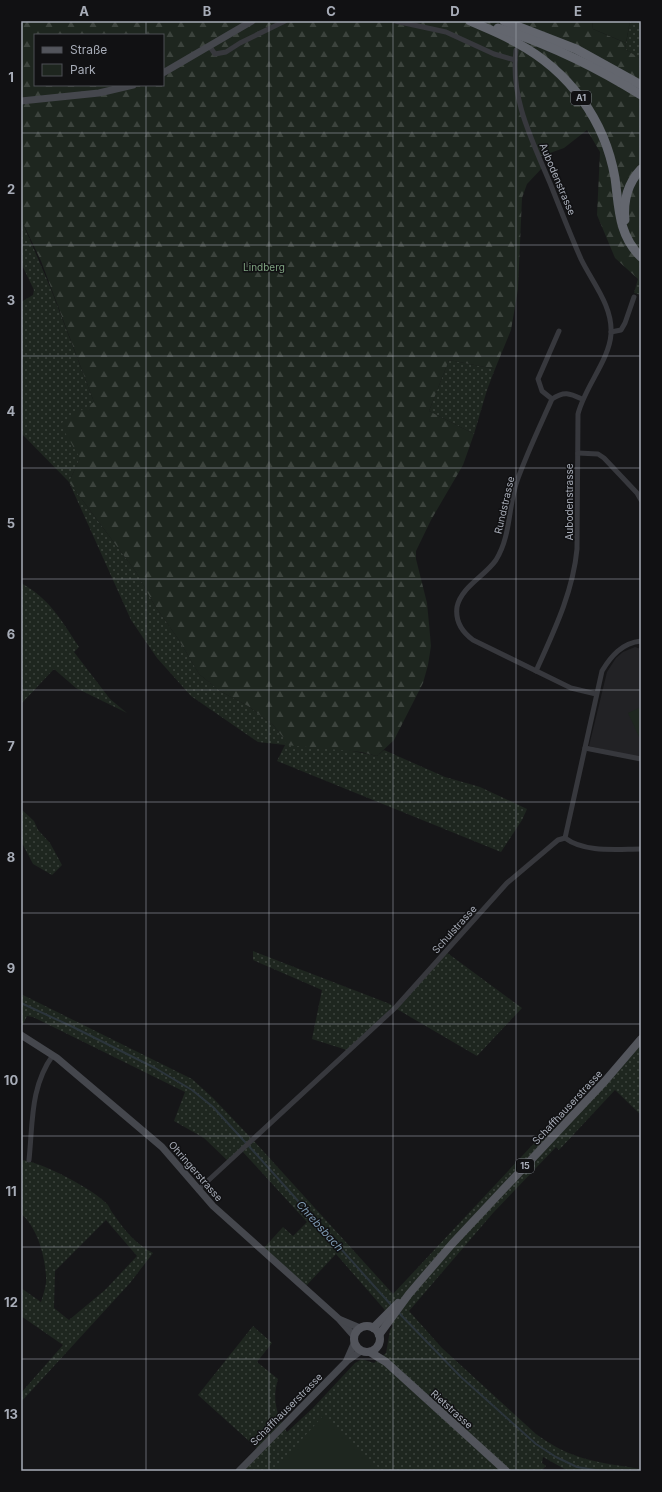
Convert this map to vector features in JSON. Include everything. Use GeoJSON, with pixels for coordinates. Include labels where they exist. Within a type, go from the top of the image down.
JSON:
{"type":"FeatureCollection","features":[{"type":"Feature","properties":{"kind":"highway","name":"A1"},"geometry":{"type":"LineString","coordinates":[[470,21],[516,42],[534,53],[555,69],[581,97],[598,126],[609,154],[622,227],[628,240],[641,257]]}},
{"type":"Feature","properties":{"kind":"highway"},"geometry":{"type":"LineString","coordinates":[[474,21],[522,36],[561,52],[595,68],[641,95]]}},
{"type":"Feature","properties":{"kind":"highway"},"geometry":{"type":"LineString","coordinates":[[504,21],[576,49],[641,85]]}},
{"type":"Feature","properties":{"kind":"highway"},"geometry":{"type":"LineString","coordinates":[[641,169],[628,189],[624,210],[629,230],[641,248]]}},
{"type":"Feature","properties":{"kind":"main road"},"geometry":{"type":"LineString","coordinates":[[164,72],[210,47],[252,21]]}},
{"type":"Feature","properties":{"kind":"main road"},"geometry":{"type":"LineString","coordinates":[[21,101],[100,93],[129,86]]}},
{"type":"Feature","properties":{"kind":"main road","name":"Ohringerstrasse"},"geometry":{"type":"LineString","coordinates":[[21,1035],[53,1055],[162,1147],[177,1162],[198,1190],[220,1213],[339,1319],[354,1340]]}},
{"type":"Feature","properties":{"kind":"main road","name":"Schaffhauserstrasse"},"geometry":{"type":"LineString","coordinates":[[379,1334],[392,1314],[452,1244],[605,1081],[641,1039]]}},
{"type":"Feature","properties":{"kind":"main road","name":"Ohringerstrasse"},"geometry":{"type":"LineString","coordinates":[[21,1040],[33,1042]]}},
{"type":"Feature","properties":{"kind":"main road","name":"Schaffhauserstrasse"},"geometry":{"type":"LineString","coordinates":[[373,1328],[392,1314]]}},
{"type":"Feature","properties":{"kind":"main road","name":"Ohringerstrasse"},"geometry":{"type":"LineString","coordinates":[[339,1319],[360,1328]]}},
{"type":"Feature","properties":{"kind":"main road"},"geometry":{"type":"LineString","coordinates":[[367,1326],[373,1328],[379,1334],[378,1346],[370,1352],[361,1351],[354,1340],[360,1328],[367,1326]]}},
{"type":"Feature","properties":{"kind":"main road","name":"Schaffhauserstrasse"},"geometry":{"type":"LineString","coordinates":[[347,1361],[354,1340]]}},
{"type":"Feature","properties":{"kind":"main road","name":"Rietstrasse"},"geometry":{"type":"LineString","coordinates":[[378,1346],[386,1362]]}},
{"type":"Feature","properties":{"kind":"main road","name":"Schaffhauserstrasse"},"geometry":{"type":"LineString","coordinates":[[239,1471],[347,1361],[361,1351]]}},
{"type":"Feature","properties":{"kind":"main road","name":"Rietstrasse"},"geometry":{"type":"LineString","coordinates":[[370,1352],[386,1362],[506,1471]]}},
{"type":"Feature","properties":{"kind":"street"},"geometry":{"type":"LineString","coordinates":[[210,47],[215,54],[226,52],[240,43],[285,21]]}},
{"type":"Feature","properties":{"kind":"street"},"geometry":{"type":"LineString","coordinates":[[395,21],[446,32],[494,54],[515,60]]}},
{"type":"Feature","properties":{"kind":"street","name":"Aubodenstrasse"},"geometry":{"type":"LineString","coordinates":[[516,50],[516,88],[523,118],[582,260],[607,310],[611,332],[607,352],[582,398],[578,414],[577,549],[575,570],[569,593],[536,671]]}},
{"type":"Feature","properties":{"kind":"street"},"geometry":{"type":"LineString","coordinates":[[611,332],[621,330],[626,323],[634,297]]}},
{"type":"Feature","properties":{"kind":"street"},"geometry":{"type":"LineString","coordinates":[[559,331],[538,379],[542,391],[552,399],[560,394],[568,392],[582,398]]}},
{"type":"Feature","properties":{"kind":"street","name":"Rundstrasse"},"geometry":{"type":"LineString","coordinates":[[552,399],[517,481],[507,535],[501,550],[490,567],[461,597],[456,613],[459,626],[463,633],[473,640],[571,688],[596,694]]}},
{"type":"Feature","properties":{"kind":"street"},"geometry":{"type":"LineString","coordinates":[[578,453],[598,454],[604,458],[637,493],[641,500]]}},
{"type":"Feature","properties":{"kind":"street"},"geometry":{"type":"LineString","coordinates":[[641,641],[625,646],[609,659],[602,672],[565,838],[574,844],[606,849],[641,849]]}},
{"type":"Feature","properties":{"kind":"street"},"geometry":{"type":"LineString","coordinates":[[585,748],[641,759]]}},
{"type":"Feature","properties":{"kind":"street","name":"Schulstrasse"},"geometry":{"type":"LineString","coordinates":[[198,1190],[251,1143],[395,1008],[507,883],[558,840],[565,838]]}},
{"type":"Feature","properties":{"kind":"street"},"geometry":{"type":"LineString","coordinates":[[29,1160],[35,1092],[43,1070],[53,1055]]}},
{"type":"Feature","properties":{"kind":"shaded area"},"geometry":{"type":"Polygon","coordinates":[[[635,647],[641,649],[641,758],[589,746],[607,672],[616,658],[623,652],[635,647]]]}},
{"type":"Feature","properties":{"kind":"green space","name":"Lindberg"},"geometry":{"type":"Polygon","coordinates":[[[21,21],[592,21],[593,29],[626,43],[625,49],[641,59],[641,279],[638,279],[615,258],[597,215],[600,152],[587,130],[564,148],[539,157],[543,167],[527,184],[522,198],[518,289],[511,330],[495,369],[449,360],[429,411],[474,434],[463,465],[431,520],[416,551],[416,559],[427,603],[431,646],[423,683],[394,740],[377,756],[361,752],[286,745],[283,737],[273,725],[248,706],[220,691],[199,674],[179,640],[155,606],[136,572],[69,482],[80,458],[60,424],[94,402],[41,261],[21,219],[21,21]]]}},
{"type":"Feature","properties":{"kind":"green space"},"geometry":{"type":"Polygon","coordinates":[[[592,21],[630,21],[626,43],[593,29],[592,21]]]}},
{"type":"Feature","properties":{"kind":"green space"},"geometry":{"type":"Polygon","coordinates":[[[630,21],[641,21],[641,59],[625,49],[630,21]]]}},
{"type":"Feature","properties":{"kind":"green space"},"geometry":{"type":"Polygon","coordinates":[[[21,219],[51,289],[94,402],[80,458],[69,482],[21,433],[21,302],[33,295],[34,290],[21,263],[21,219]]]}},
{"type":"Feature","properties":{"kind":"green space"},"geometry":{"type":"Polygon","coordinates":[[[638,279],[641,279],[641,295],[634,293],[638,279]]]}},
{"type":"Feature","properties":{"kind":"green space"},"geometry":{"type":"Polygon","coordinates":[[[449,360],[495,369],[474,434],[429,411],[449,360]]]}},
{"type":"Feature","properties":{"kind":"green space"},"geometry":{"type":"Polygon","coordinates":[[[69,482],[136,572],[155,606],[179,640],[199,674],[220,691],[248,706],[273,725],[283,737],[377,756],[384,750],[445,777],[480,787],[527,809],[522,820],[501,852],[277,761],[285,745],[258,742],[191,696],[157,658],[131,620],[69,482]]]}},
{"type":"Feature","properties":{"kind":"green space"},"geometry":{"type":"Polygon","coordinates":[[[21,583],[31,589],[54,611],[79,647],[74,652],[110,699],[127,713],[76,688],[54,669],[21,704],[21,583]]]}},
{"type":"Feature","properties":{"kind":"green space"},"geometry":{"type":"Polygon","coordinates":[[[641,707],[641,741],[628,713],[641,707]]]}},
{"type":"Feature","properties":{"kind":"green space"},"geometry":{"type":"Polygon","coordinates":[[[21,809],[34,821],[38,830],[50,843],[62,865],[52,875],[33,864],[21,841],[21,809]]]}},
{"type":"Feature","properties":{"kind":"green space"},"geometry":{"type":"Polygon","coordinates":[[[253,951],[390,1004],[395,1008],[350,1051],[312,1039],[322,990],[253,960],[253,951]]]}},
{"type":"Feature","properties":{"kind":"green space"},"geometry":{"type":"Polygon","coordinates":[[[446,952],[522,1008],[477,1056],[395,1008],[446,952]]]}},
{"type":"Feature","properties":{"kind":"green space"},"geometry":{"type":"Polygon","coordinates":[[[21,994],[192,1079],[213,1098],[253,1140],[393,1294],[567,1108],[575,1112],[641,1039],[641,1115],[615,1090],[559,1150],[556,1147],[493,1213],[409,1311],[442,1348],[536,1434],[549,1443],[562,1450],[586,1459],[641,1469],[641,1471],[568,1471],[543,1457],[542,1463],[546,1466],[541,1471],[239,1471],[259,1450],[198,1395],[253,1326],[272,1343],[257,1362],[278,1379],[275,1393],[276,1406],[280,1419],[287,1432],[313,1408],[355,1363],[362,1359],[374,1363],[386,1353],[390,1330],[393,1326],[384,1309],[336,1254],[304,1288],[262,1250],[283,1227],[293,1236],[307,1222],[242,1151],[229,1162],[204,1138],[174,1121],[185,1092],[33,1017],[27,1016],[21,1028],[21,994]]]}},
{"type":"Feature","properties":{"kind":"green space"},"geometry":{"type":"Polygon","coordinates":[[[21,1160],[41,1165],[67,1177],[92,1192],[108,1205],[112,1213],[131,1237],[153,1253],[130,1283],[21,1402],[21,1393],[63,1345],[21,1316],[21,1288],[41,1302],[46,1283],[46,1275],[43,1255],[37,1236],[27,1220],[21,1214],[21,1160]],[[106,1220],[55,1271],[54,1308],[69,1320],[105,1290],[137,1256],[106,1220]]]}},
{"type":"Feature","properties":{"kind":"green space"},"geometry":{"type":"Polygon","coordinates":[[[323,1416],[382,1471],[273,1471],[323,1416]]]}},
{"type":"Feature","properties":{"kind":"waterway","name":"Chrebsbach"},"geometry":{"type":"LineString","coordinates":[[21,1003],[155,1068],[192,1090],[213,1107],[392,1306]]}},
{"type":"Feature","properties":{"kind":"waterway","name":"Chrebsbach"},"geometry":{"type":"LineString","coordinates":[[398,1312],[461,1377],[536,1444],[556,1457],[577,1467],[601,1471]]}}]}
